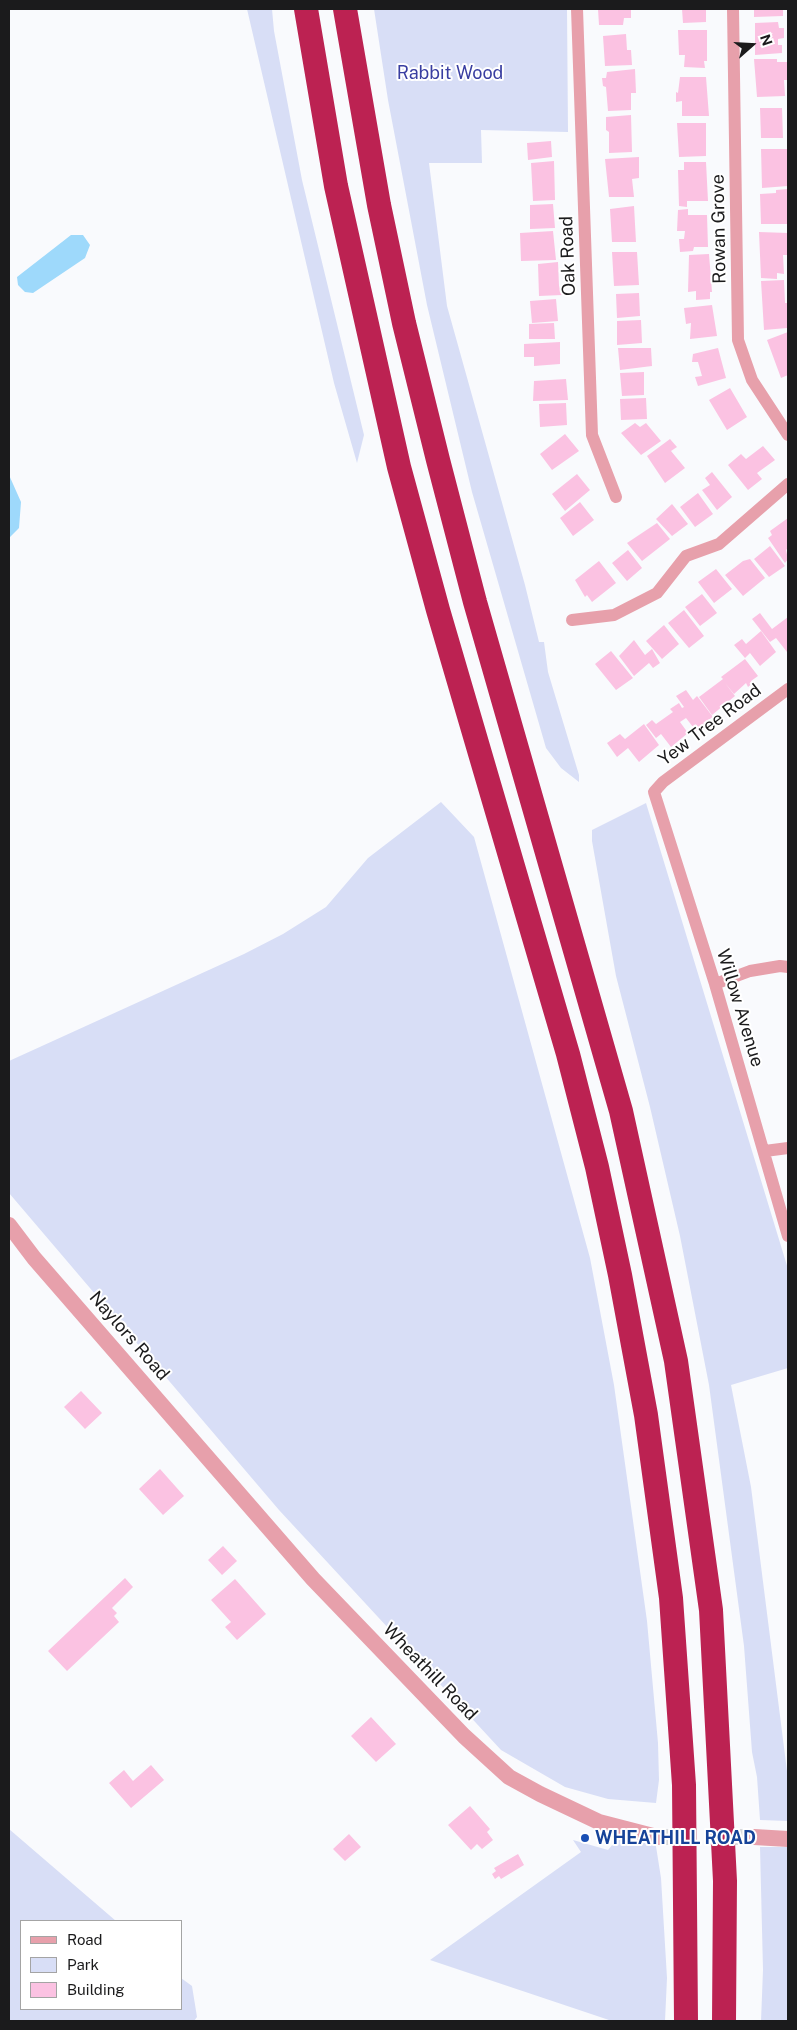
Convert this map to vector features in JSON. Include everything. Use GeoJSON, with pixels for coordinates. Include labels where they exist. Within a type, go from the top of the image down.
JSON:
{"type":"FeatureCollection","features":[{"type":"Feature","properties":{"kind":"highway"},"geometry":{"type":"LineString","coordinates":[[306,9],[336,186],[398,467],[568,1054],[597,1168],[620,1275],[646,1416],[671,1598],[684,1785],[687,1883],[686,2021]]}},
{"type":"Feature","properties":{"kind":"highway"},"geometry":{"type":"LineString","coordinates":[[345,9],[379,205],[404,323],[475,602],[622,1110],[676,1361],[711,1610],[725,1880],[724,2021]]}},
{"type":"Feature","properties":{"kind":"street","name":"Oak Road"},"geometry":{"type":"LineString","coordinates":[[577,9],[592,435],[616,498]]}},
{"type":"Feature","properties":{"kind":"street","name":"Rowan Grove"},"geometry":{"type":"LineString","coordinates":[[733,9],[738,340],[752,380],[788,435]]}},
{"type":"Feature","properties":{"kind":"street"},"geometry":{"type":"LineString","coordinates":[[572,620],[614,615],[657,593],[686,556],[718,544],[788,484]]}},
{"type":"Feature","properties":{"kind":"street","name":"Yew Tree Road"},"geometry":{"type":"LineString","coordinates":[[654,792],[663,782],[788,689]]}},
{"type":"Feature","properties":{"kind":"street","name":"Willow Avenue"},"geometry":{"type":"LineString","coordinates":[[654,792],[715,984],[765,1151],[788,1236]]}},
{"type":"Feature","properties":{"kind":"street"},"geometry":{"type":"LineString","coordinates":[[715,984],[750,972],[780,966],[788,967]]}},
{"type":"Feature","properties":{"kind":"street"},"geometry":{"type":"LineString","coordinates":[[765,1151],[788,1148]]}},
{"type":"Feature","properties":{"kind":"street","name":"Naylors Road"},"geometry":{"type":"LineString","coordinates":[[9,1225],[34,1258],[220,1470]]}},
{"type":"Feature","properties":{"kind":"street","name":"Wheathill Road"},"geometry":{"type":"LineString","coordinates":[[220,1470],[313,1579],[464,1736],[509,1777],[599,1822],[657,1837]]}},
{"type":"Feature","properties":{"kind":"street"},"geometry":{"type":"LineString","coordinates":[[754,1837],[788,1839]]}},
{"type":"Feature","properties":{"kind":"green space"},"geometry":{"type":"Polygon","coordinates":[[[247,9],[272,9],[274,31],[302,180],[364,435],[357,463],[334,383],[247,9]]]}},
{"type":"Feature","properties":{"kind":"green space","name":"Rabbit Wood"},"geometry":{"type":"Polygon","coordinates":[[[374,9],[567,9],[568,132],[481,130],[482,163],[429,163],[447,306],[525,585],[539,642],[544,642],[548,672],[579,775],[579,782],[561,768],[546,748],[472,492],[427,305],[388,100],[374,9]]]}},
{"type":"Feature","properties":{"kind":"green space"},"geometry":{"type":"Polygon","coordinates":[[[441,802],[474,837],[590,1258],[614,1385],[647,1621],[658,1743],[659,1780],[656,1803],[608,1799],[565,1787],[501,1750],[279,1510],[9,1193],[9,1061],[244,954],[283,934],[326,907],[368,858],[441,802]]]}},
{"type":"Feature","properties":{"kind":"green space"},"geometry":{"type":"Polygon","coordinates":[[[646,803],[788,1269],[788,1368],[731,1385],[751,1487],[788,1779],[788,1821],[760,1820],[757,1777],[752,1752],[744,1646],[709,1385],[680,1236],[650,1107],[616,976],[592,841],[592,830],[646,803]]]}},
{"type":"Feature","properties":{"kind":"green space"},"geometry":{"type":"Polygon","coordinates":[[[9,1829],[115,1920],[20,1920],[20,2010],[182,2010],[182,1979],[192,1986],[197,2017],[194,2021],[9,2021],[9,1829]]]}},
{"type":"Feature","properties":{"kind":"green space"},"geometry":{"type":"Polygon","coordinates":[[[623,1832],[655,1840],[661,1878],[667,1978],[665,2021],[612,2021],[430,1960],[581,1852],[573,1840],[608,1850],[623,1832]]]}},
{"type":"Feature","properties":{"kind":"green space"},"geometry":{"type":"Polygon","coordinates":[[[760,1847],[788,1847],[788,2021],[761,2021],[763,1970],[760,1847]]]}},
{"type":"Feature","properties":{"kind":"water"},"geometry":{"type":"Polygon","coordinates":[[[71,235],[83,235],[90,245],[85,258],[33,293],[25,292],[18,285],[17,277],[71,235]]]}},
{"type":"Feature","properties":{"kind":"water"},"geometry":{"type":"Polygon","coordinates":[[[9,475],[21,502],[19,528],[9,538],[9,475]]]}},
{"type":"Feature","properties":{"kind":"building"},"geometry":{"type":"Polygon","coordinates":[[[598,9],[631,9],[631,18],[624,18],[623,25],[599,25],[598,9]]]}},
{"type":"Feature","properties":{"kind":"building"},"geometry":{"type":"Polygon","coordinates":[[[682,9],[706,9],[706,22],[683,23],[682,9]]]}},
{"type":"Feature","properties":{"kind":"building"},"geometry":{"type":"Polygon","coordinates":[[[754,9],[783,9],[783,16],[754,17],[754,9]]]}},
{"type":"Feature","properties":{"kind":"building"},"geometry":{"type":"Polygon","coordinates":[[[778,22],[779,28],[784,28],[784,38],[778,39],[778,45],[782,45],[782,53],[755,55],[755,23],[778,22]]]}},
{"type":"Feature","properties":{"kind":"building"},"geometry":{"type":"Polygon","coordinates":[[[678,30],[707,30],[707,61],[704,61],[705,68],[684,67],[685,55],[679,55],[678,30]]]}},
{"type":"Feature","properties":{"kind":"building"},"geometry":{"type":"Polygon","coordinates":[[[626,34],[627,50],[631,50],[632,65],[605,66],[603,36],[626,34]]]}},
{"type":"Feature","properties":{"kind":"building"},"geometry":{"type":"Polygon","coordinates":[[[754,59],[777,59],[777,62],[788,62],[788,80],[784,80],[785,96],[757,97],[754,59]]]}},
{"type":"Feature","properties":{"kind":"building"},"geometry":{"type":"Polygon","coordinates":[[[635,69],[636,93],[631,93],[631,110],[608,111],[606,87],[603,86],[602,78],[606,78],[607,72],[635,69]]]}},
{"type":"Feature","properties":{"kind":"building"},"geometry":{"type":"Polygon","coordinates":[[[680,77],[706,77],[709,116],[682,116],[682,101],[676,102],[676,92],[678,93],[680,77]]]}},
{"type":"Feature","properties":{"kind":"building"},"geometry":{"type":"Polygon","coordinates":[[[760,108],[782,108],[783,138],[761,138],[760,108]]]}},
{"type":"Feature","properties":{"kind":"building"},"geometry":{"type":"Polygon","coordinates":[[[631,115],[632,152],[609,153],[609,132],[606,130],[606,117],[631,115]]]}},
{"type":"Feature","properties":{"kind":"building"},"geometry":{"type":"Polygon","coordinates":[[[677,123],[706,123],[706,156],[679,157],[677,123]]]}},
{"type":"Feature","properties":{"kind":"building"},"geometry":{"type":"Polygon","coordinates":[[[551,141],[552,157],[528,160],[527,143],[551,141]]]}},
{"type":"Feature","properties":{"kind":"building"},"geometry":{"type":"Polygon","coordinates":[[[761,149],[788,149],[788,186],[762,188],[761,149]]]}},
{"type":"Feature","properties":{"kind":"building"},"geometry":{"type":"Polygon","coordinates":[[[639,157],[639,178],[632,179],[634,197],[609,197],[605,159],[639,157]]]}},
{"type":"Feature","properties":{"kind":"building"},"geometry":{"type":"Polygon","coordinates":[[[554,161],[555,200],[533,201],[531,163],[554,161]]]}},
{"type":"Feature","properties":{"kind":"building"},"geometry":{"type":"Polygon","coordinates":[[[684,162],[706,162],[708,201],[687,201],[687,207],[679,206],[678,170],[684,170],[684,162]]]}},
{"type":"Feature","properties":{"kind":"building"},"geometry":{"type":"Polygon","coordinates":[[[788,189],[788,224],[761,224],[760,194],[776,193],[776,190],[788,189]]]}},
{"type":"Feature","properties":{"kind":"building"},"geometry":{"type":"Polygon","coordinates":[[[553,204],[555,228],[530,229],[530,205],[553,204]]]}},
{"type":"Feature","properties":{"kind":"building"},"geometry":{"type":"Polygon","coordinates":[[[634,206],[636,242],[612,242],[610,209],[634,206]]]}},
{"type":"Feature","properties":{"kind":"building"},"geometry":{"type":"Polygon","coordinates":[[[688,209],[688,215],[707,215],[708,247],[694,247],[693,251],[680,252],[679,239],[684,239],[685,231],[677,231],[678,210],[688,209]]]}},
{"type":"Feature","properties":{"kind":"building"},"geometry":{"type":"Polygon","coordinates":[[[553,231],[556,260],[521,261],[520,233],[553,231]]]}},
{"type":"Feature","properties":{"kind":"building"},"geometry":{"type":"Polygon","coordinates":[[[759,232],[788,233],[788,255],[783,255],[784,274],[777,273],[777,279],[761,278],[759,232]]]}},
{"type":"Feature","properties":{"kind":"building"},"geometry":{"type":"Polygon","coordinates":[[[612,252],[637,252],[639,285],[614,286],[612,252]]]}},
{"type":"Feature","properties":{"kind":"building"},"geometry":{"type":"Polygon","coordinates":[[[709,254],[712,292],[710,292],[710,299],[696,300],[696,291],[688,292],[689,255],[709,254]]]}},
{"type":"Feature","properties":{"kind":"building"},"geometry":{"type":"Polygon","coordinates":[[[558,262],[559,286],[562,295],[539,296],[538,264],[558,262]]]}},
{"type":"Feature","properties":{"kind":"building"},"geometry":{"type":"Polygon","coordinates":[[[784,280],[785,303],[788,303],[787,328],[764,330],[761,281],[784,280]]]}},
{"type":"Feature","properties":{"kind":"building"},"geometry":{"type":"Polygon","coordinates":[[[639,293],[640,316],[617,318],[616,294],[639,293]]]}},
{"type":"Feature","properties":{"kind":"building"},"geometry":{"type":"Polygon","coordinates":[[[556,299],[558,321],[532,323],[530,301],[556,299]]]}},
{"type":"Feature","properties":{"kind":"building"},"geometry":{"type":"Polygon","coordinates":[[[712,305],[717,336],[690,339],[691,323],[686,324],[684,308],[712,305]]]}},
{"type":"Feature","properties":{"kind":"building"},"geometry":{"type":"Polygon","coordinates":[[[641,320],[642,343],[617,345],[617,321],[641,320]]]}},
{"type":"Feature","properties":{"kind":"building"},"geometry":{"type":"Polygon","coordinates":[[[554,323],[555,339],[529,339],[529,324],[554,323]]]}},
{"type":"Feature","properties":{"kind":"building"},"geometry":{"type":"Polygon","coordinates":[[[788,332],[788,375],[781,378],[767,340],[788,332]]]}},
{"type":"Feature","properties":{"kind":"building"},"geometry":{"type":"Polygon","coordinates":[[[560,342],[560,364],[534,366],[534,357],[524,357],[524,344],[560,342]]]}},
{"type":"Feature","properties":{"kind":"building"},"geometry":{"type":"Polygon","coordinates":[[[618,348],[651,348],[652,366],[620,370],[618,348]]]}},
{"type":"Feature","properties":{"kind":"building"},"geometry":{"type":"Polygon","coordinates":[[[718,348],[726,378],[698,386],[695,377],[702,376],[698,362],[692,362],[693,354],[718,348]]]}},
{"type":"Feature","properties":{"kind":"building"},"geometry":{"type":"Polygon","coordinates":[[[644,372],[644,395],[622,396],[620,373],[644,372]]]}},
{"type":"Feature","properties":{"kind":"building"},"geometry":{"type":"Polygon","coordinates":[[[566,379],[568,400],[533,401],[534,381],[566,379]]]}},
{"type":"Feature","properties":{"kind":"building"},"geometry":{"type":"Polygon","coordinates":[[[730,388],[747,417],[727,430],[709,400],[730,388]]]}},
{"type":"Feature","properties":{"kind":"building"},"geometry":{"type":"Polygon","coordinates":[[[646,398],[647,419],[621,420],[620,399],[646,398]]]}},
{"type":"Feature","properties":{"kind":"building"},"geometry":{"type":"Polygon","coordinates":[[[566,403],[567,425],[540,427],[539,404],[566,403]]]}},
{"type":"Feature","properties":{"kind":"building"},"geometry":{"type":"Polygon","coordinates":[[[635,423],[640,427],[646,423],[661,441],[641,455],[621,433],[635,423]]]}},
{"type":"Feature","properties":{"kind":"building"},"geometry":{"type":"Polygon","coordinates":[[[565,434],[579,451],[552,470],[540,454],[565,434]]]}},
{"type":"Feature","properties":{"kind":"building"},"geometry":{"type":"Polygon","coordinates":[[[670,439],[677,447],[671,451],[685,468],[665,483],[647,456],[670,439]]]}},
{"type":"Feature","properties":{"kind":"building"},"geometry":{"type":"Polygon","coordinates":[[[763,446],[775,460],[757,473],[762,479],[748,490],[728,465],[741,454],[746,459],[763,446]]]}},
{"type":"Feature","properties":{"kind":"building"},"geometry":{"type":"Polygon","coordinates":[[[712,472],[732,497],[717,510],[702,490],[710,485],[705,478],[712,472]]]}},
{"type":"Feature","properties":{"kind":"building"},"geometry":{"type":"Polygon","coordinates":[[[577,474],[590,490],[565,511],[552,494],[577,474]]]}},
{"type":"Feature","properties":{"kind":"building"},"geometry":{"type":"Polygon","coordinates":[[[698,493],[713,514],[695,527],[680,507],[698,493]]]}},
{"type":"Feature","properties":{"kind":"building"},"geometry":{"type":"Polygon","coordinates":[[[580,502],[594,520],[573,536],[560,518],[580,502]]]}},
{"type":"Feature","properties":{"kind":"building"},"geometry":{"type":"Polygon","coordinates":[[[672,504],[688,524],[672,536],[656,519],[672,504]]]}},
{"type":"Feature","properties":{"kind":"building"},"geometry":{"type":"Polygon","coordinates":[[[788,518],[788,548],[786,550],[788,559],[785,563],[768,538],[772,535],[770,531],[788,518]]]}},
{"type":"Feature","properties":{"kind":"building"},"geometry":{"type":"Polygon","coordinates":[[[657,523],[670,539],[642,561],[627,543],[657,523]]]}},
{"type":"Feature","properties":{"kind":"building"},"geometry":{"type":"Polygon","coordinates":[[[770,546],[785,566],[769,577],[754,559],[770,546]]]}},
{"type":"Feature","properties":{"kind":"building"},"geometry":{"type":"Polygon","coordinates":[[[628,550],[642,568],[627,581],[612,563],[628,550]]]}},
{"type":"Feature","properties":{"kind":"building"},"geometry":{"type":"Polygon","coordinates":[[[750,559],[765,578],[743,596],[725,575],[743,561],[750,559]]]}},
{"type":"Feature","properties":{"kind":"building"},"geometry":{"type":"Polygon","coordinates":[[[599,561],[616,583],[592,602],[587,595],[585,597],[575,580],[599,561]]]}},
{"type":"Feature","properties":{"kind":"building"},"geometry":{"type":"Polygon","coordinates":[[[716,569],[732,589],[714,603],[698,582],[716,569]]]}},
{"type":"Feature","properties":{"kind":"building"},"geometry":{"type":"Polygon","coordinates":[[[702,594],[717,613],[700,626],[685,607],[702,594]]]}},
{"type":"Feature","properties":{"kind":"building"},"geometry":{"type":"Polygon","coordinates":[[[684,610],[704,636],[689,648],[668,623],[684,610]]]}},
{"type":"Feature","properties":{"kind":"building"},"geometry":{"type":"Polygon","coordinates":[[[760,613],[772,629],[788,617],[787,652],[776,638],[770,642],[752,619],[760,613]]]}},
{"type":"Feature","properties":{"kind":"building"},"geometry":{"type":"Polygon","coordinates":[[[664,625],[679,644],[662,659],[646,641],[664,625]]]}},
{"type":"Feature","properties":{"kind":"building"},"geometry":{"type":"Polygon","coordinates":[[[761,631],[776,652],[760,666],[750,653],[745,658],[734,645],[742,639],[746,644],[761,631]]]}},
{"type":"Feature","properties":{"kind":"building"},"geometry":{"type":"Polygon","coordinates":[[[634,640],[645,655],[652,649],[660,663],[653,668],[649,663],[634,676],[619,656],[634,640]]]}},
{"type":"Feature","properties":{"kind":"building"},"geometry":{"type":"Polygon","coordinates":[[[611,651],[633,678],[616,690],[595,664],[611,651]]]}},
{"type":"Feature","properties":{"kind":"building"},"geometry":{"type":"Polygon","coordinates":[[[745,659],[758,676],[751,681],[753,683],[748,687],[746,683],[734,694],[725,683],[735,696],[712,715],[699,697],[745,659]]]}},
{"type":"Feature","properties":{"kind":"building"},"geometry":{"type":"Polygon","coordinates":[[[686,690],[693,700],[697,696],[713,717],[703,723],[705,724],[696,731],[686,718],[680,722],[688,733],[671,747],[661,734],[656,738],[646,725],[652,720],[656,724],[673,712],[670,709],[679,703],[682,708],[684,707],[676,696],[686,690]]]}},
{"type":"Feature","properties":{"kind":"building"},"geometry":{"type":"Polygon","coordinates":[[[644,724],[659,745],[639,762],[628,748],[617,757],[607,743],[620,734],[625,739],[644,724]]]}},
{"type":"Feature","properties":{"kind":"building"},"geometry":{"type":"Polygon","coordinates":[[[81,1391],[102,1413],[85,1429],[64,1407],[81,1391]]]}},
{"type":"Feature","properties":{"kind":"building"},"geometry":{"type":"Polygon","coordinates":[[[160,1469],[184,1496],[163,1515],[139,1489],[160,1469]]]}},
{"type":"Feature","properties":{"kind":"building"},"geometry":{"type":"Polygon","coordinates":[[[223,1546],[237,1561],[222,1575],[208,1560],[223,1546]]]}},
{"type":"Feature","properties":{"kind":"building"},"geometry":{"type":"Polygon","coordinates":[[[125,1578],[133,1587],[112,1608],[117,1613],[114,1616],[119,1622],[67,1671],[48,1651],[125,1578]]]}},
{"type":"Feature","properties":{"kind":"building"},"geometry":{"type":"Polygon","coordinates":[[[235,1579],[266,1614],[237,1640],[225,1627],[231,1622],[211,1600],[235,1579]]]}},
{"type":"Feature","properties":{"kind":"building"},"geometry":{"type":"Polygon","coordinates":[[[371,1717],[396,1744],[376,1762],[351,1736],[371,1717]]]}},
{"type":"Feature","properties":{"kind":"building"},"geometry":{"type":"Polygon","coordinates":[[[151,1765],[164,1780],[131,1808],[109,1783],[124,1770],[133,1781],[151,1765]]]}},
{"type":"Feature","properties":{"kind":"building"},"geometry":{"type":"Polygon","coordinates":[[[470,1806],[490,1829],[487,1832],[493,1840],[482,1849],[477,1844],[471,1850],[448,1825],[470,1806]]]}},
{"type":"Feature","properties":{"kind":"building"},"geometry":{"type":"Polygon","coordinates":[[[349,1834],[361,1847],[345,1861],[333,1849],[349,1834]]]}},
{"type":"Feature","properties":{"kind":"building"},"geometry":{"type":"Polygon","coordinates":[[[518,1854],[524,1865],[501,1879],[499,1876],[495,1879],[492,1874],[496,1871],[494,1868],[518,1854]]]}},
{"type":"Feature","properties":{"kind":"tunnel"},"geometry":{"type":"LineString","coordinates":[[657,1837],[754,1837]]}},
{"type":"Feature","properties":{"kind":"place","name":"WHEATHILL ROAD"},"geometry":{"type":"Point","coordinates":[585,1838]}}]}
